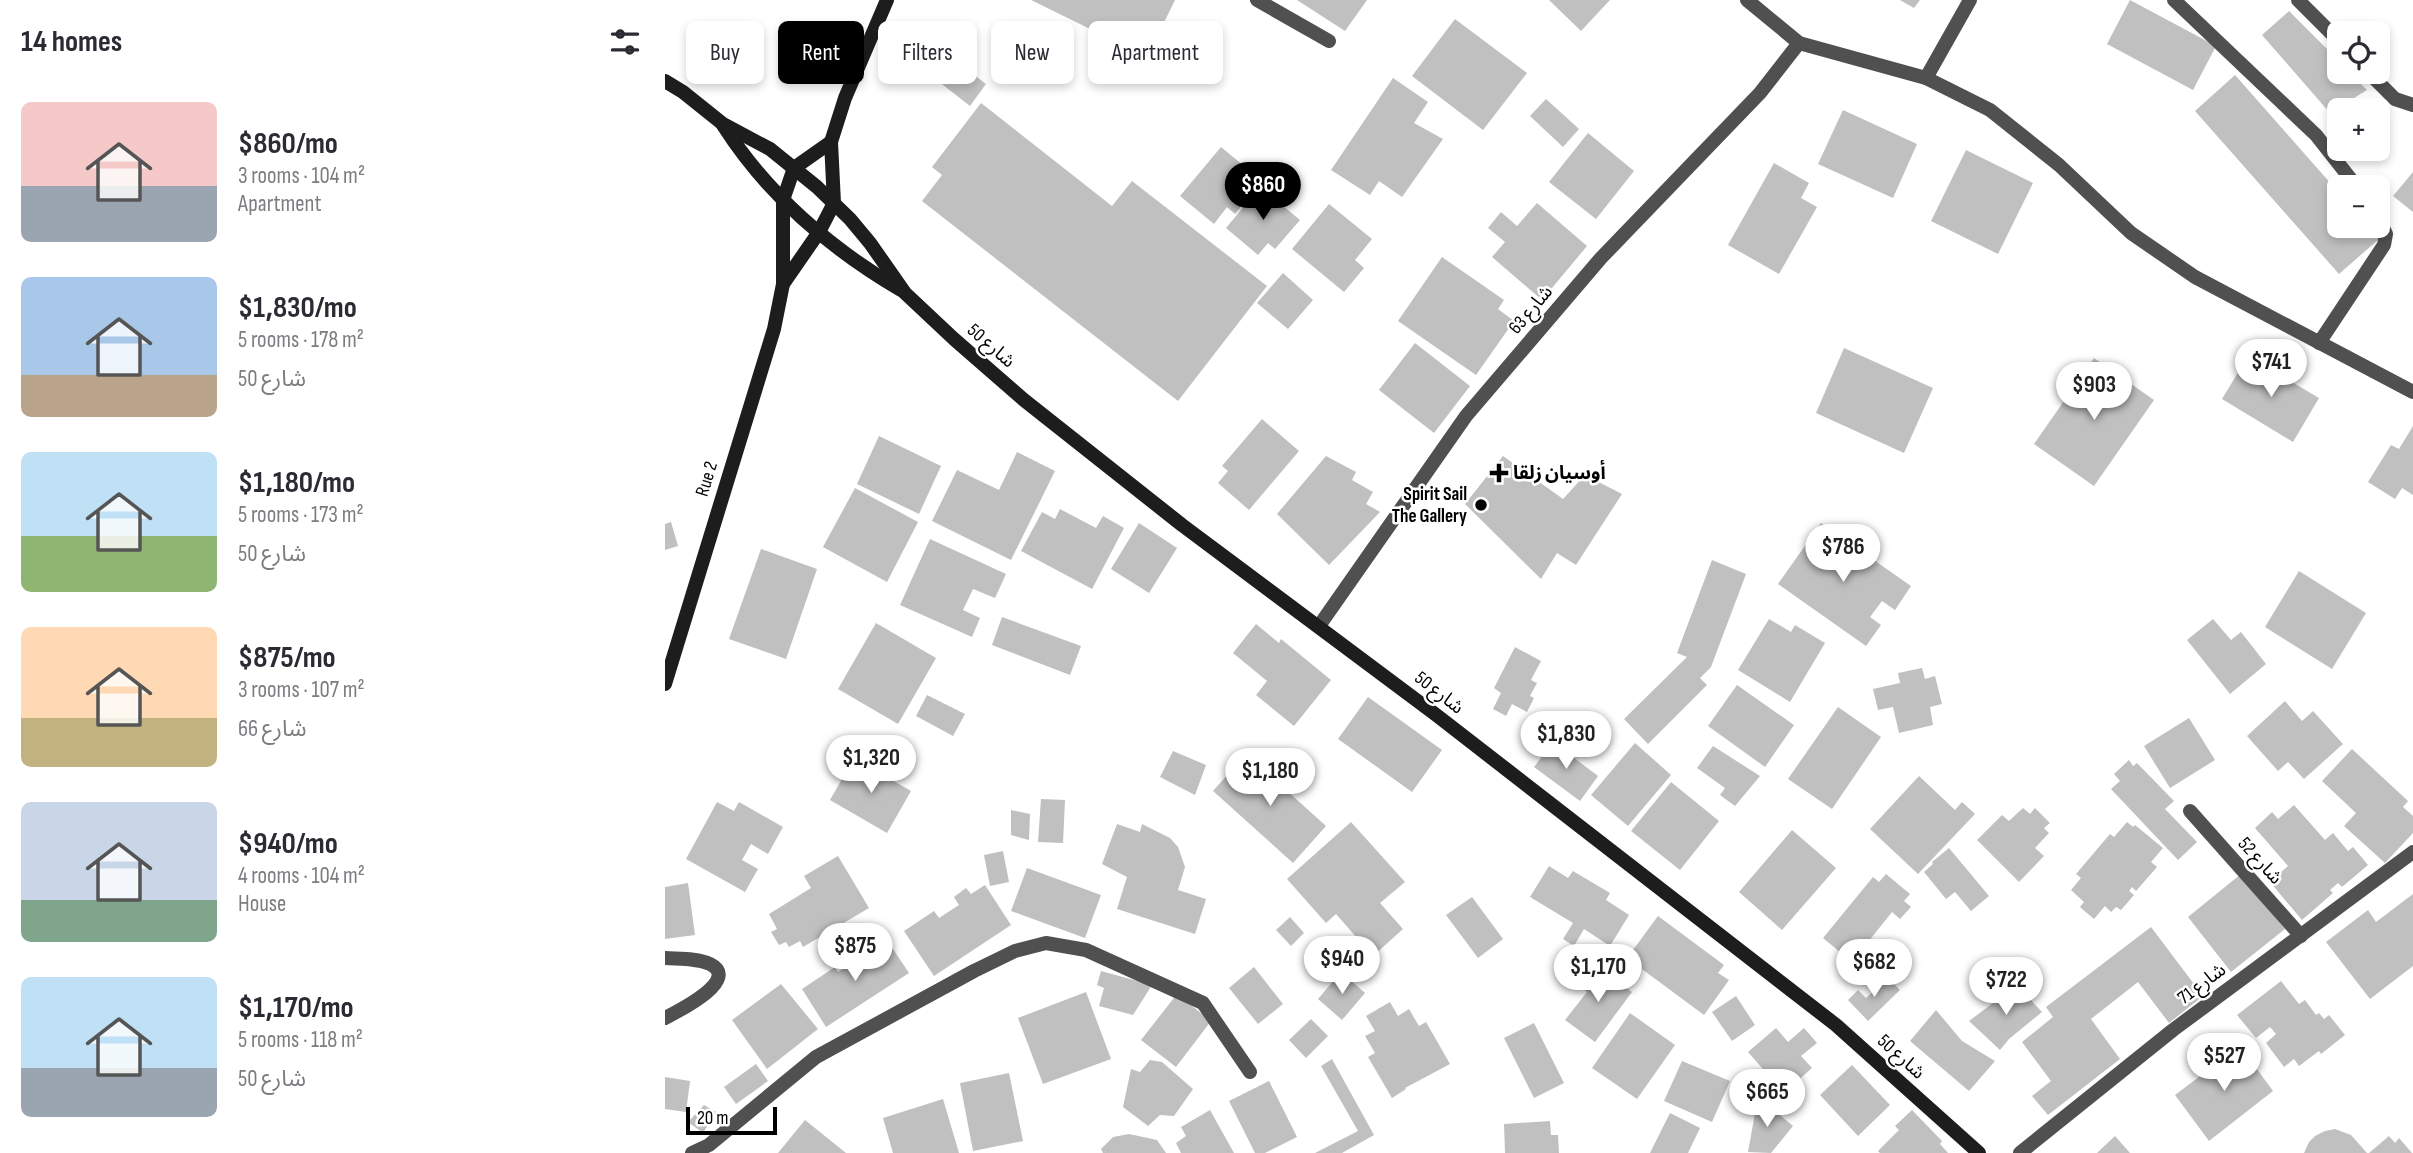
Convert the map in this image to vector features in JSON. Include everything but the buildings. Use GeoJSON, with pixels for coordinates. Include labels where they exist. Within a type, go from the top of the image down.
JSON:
{"type":"FeatureCollection","features":[{"type":"Feature","properties":{"kind":"street"},"geometry":{"type":"LineString","coordinates":[[834,203],[831,142],[845,98],[887,0]]}},
{"type":"Feature","properties":{"kind":"street"},"geometry":{"type":"LineString","coordinates":[[1257,0],[1329,41]]}},
{"type":"Feature","properties":{"kind":"street"},"geometry":{"type":"LineString","coordinates":[[1747,0],[1798,43],[1926,78],[1990,110],[2059,165],[2131,233],[2195,278],[2413,392]]}},
{"type":"Feature","properties":{"kind":"street"},"geometry":{"type":"LineString","coordinates":[[1926,78],[1970,0]]}},
{"type":"Feature","properties":{"kind":"street"},"geometry":{"type":"LineString","coordinates":[[2174,0],[2316,135],[2348,175]]}},
{"type":"Feature","properties":{"kind":"street"},"geometry":{"type":"LineString","coordinates":[[2298,0],[2327,30]]}},
{"type":"Feature","properties":{"kind":"street","name":"شارع 63"},"geometry":{"type":"LineString","coordinates":[[1319,626],[1466,416],[1601,258],[1759,93],[1798,43]]}},
{"type":"Feature","properties":{"kind":"street","name":"شارع 50"},"geometry":{"type":"LineString","coordinates":[[665,81],[723,124],[770,149],[834,203],[870,243],[905,293]]}},
{"type":"Feature","properties":{"kind":"street"},"geometry":{"type":"LineString","coordinates":[[2380,84],[2395,99],[2413,105]]}},
{"type":"Feature","properties":{"kind":"street","name":"شارع 50"},"geometry":{"type":"LineString","coordinates":[[723,124],[748,163],[783,201],[874,274],[905,293],[1024,400],[1182,525],[1319,626],[1836,1025],[1979,1153]]}},
{"type":"Feature","properties":{"kind":"street"},"geometry":{"type":"LineString","coordinates":[[794,168],[831,142]]}},
{"type":"Feature","properties":{"kind":"street","name":"Rue 2"},"geometry":{"type":"LineString","coordinates":[[665,684],[774,329],[783,284],[783,201],[794,168]]}},
{"type":"Feature","properties":{"kind":"street","name":"Rue 2"},"geometry":{"type":"LineString","coordinates":[[783,284],[819,232],[834,203]]}},
{"type":"Feature","properties":{"kind":"street"},"geometry":{"type":"LineString","coordinates":[[2319,343],[2387,238]]}},
{"type":"Feature","properties":{"kind":"street","name":"شارع 52"},"geometry":{"type":"LineString","coordinates":[[2190,811],[2301,936]]}},
{"type":"Feature","properties":{"kind":"street","name":"شارع 71"},"geometry":{"type":"LineString","coordinates":[[2020,1153],[2173,1030],[2413,852]]}},
{"type":"Feature","properties":{"kind":"street"},"geometry":{"type":"LineString","coordinates":[[692,1153],[709,1145],[816,1056],[974,971],[1015,951],[1046,943],[1086,950],[1203,1003],[1250,1072]]}},
{"type":"Feature","properties":{"kind":"street"},"geometry":{"type":"LineString","coordinates":[[665,958],[709,964],[716,969],[717,974],[716,983],[711,989],[690,1005],[665,1018]]}},
{"type":"Feature","properties":{"kind":"place","name":"أوسيان زلقا"},"geometry":{"type":"Point","coordinates":[1499,473]}},
{"type":"Feature","properties":{"kind":"place","name":"Spirit Sail The Gallery"},"geometry":{"type":"Point","coordinates":[1481,505]}}]}
